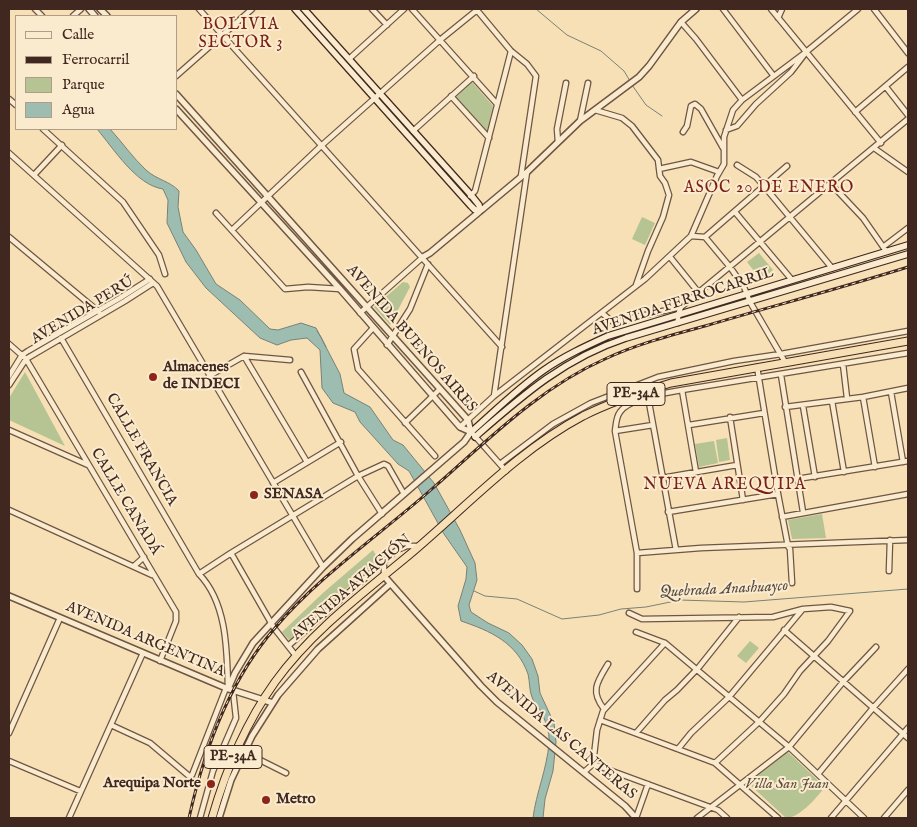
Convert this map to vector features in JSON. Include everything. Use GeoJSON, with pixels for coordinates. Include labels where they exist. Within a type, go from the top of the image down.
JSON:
{"type":"FeatureCollection","features":[{"type":"Feature","properties":{"kind":"highway","name":"PE-34A"},"geometry":{"type":"LineString","coordinates":[[506,471],[556,433],[582,417],[616,402],[671,383],[908,341]]}},
{"type":"Feature","properties":{"kind":"highway","name":"AVENIDA AVIACIÓN"},"geometry":{"type":"LineString","coordinates":[[212,818],[245,731],[264,699],[296,656],[315,636],[506,471]]}},
{"type":"Feature","properties":{"kind":"main road"},"geometry":{"type":"LineString","coordinates":[[295,9],[378,97],[468,198],[479,205],[480,210]]}},
{"type":"Feature","properties":{"kind":"main road"},"geometry":{"type":"LineString","coordinates":[[304,9],[349,59],[378,97],[413,131],[468,198]]}},
{"type":"Feature","properties":{"kind":"main road","name":"AVENIDA FERROCARRIL"},"geometry":{"type":"LineString","coordinates":[[473,434],[544,369],[608,336],[832,268],[884,249],[908,245]]}},
{"type":"Feature","properties":{"kind":"main road","name":"AVENIDA FERROCARRIL"},"geometry":{"type":"LineString","coordinates":[[473,434],[529,390],[577,358],[614,342],[908,254]]}},
{"type":"Feature","properties":{"kind":"street"},"geometry":{"type":"LineString","coordinates":[[199,9],[502,347]]}},
{"type":"Feature","properties":{"kind":"street"},"geometry":{"type":"LineString","coordinates":[[178,74],[252,9]]}},
{"type":"Feature","properties":{"kind":"street"},"geometry":{"type":"LineString","coordinates":[[372,9],[387,25]]}},
{"type":"Feature","properties":{"kind":"street"},"geometry":{"type":"LineString","coordinates":[[349,59],[404,9]]}},
{"type":"Feature","properties":{"kind":"street"},"geometry":{"type":"LineString","coordinates":[[412,9],[474,76],[497,104]]}},
{"type":"Feature","properties":{"kind":"street"},"geometry":{"type":"LineString","coordinates":[[232,230],[321,146],[476,9],[511,51],[527,64],[536,76],[521,176]]}},
{"type":"Feature","properties":{"kind":"street"},"geometry":{"type":"LineString","coordinates":[[360,313],[423,257],[527,172],[580,121],[639,77],[681,22],[696,9]]}},
{"type":"Feature","properties":{"kind":"street"},"geometry":{"type":"LineString","coordinates":[[723,9],[773,75]]}},
{"type":"Feature","properties":{"kind":"street"},"geometry":{"type":"LineString","coordinates":[[772,9],[881,143]]}},
{"type":"Feature","properties":{"kind":"street"},"geometry":{"type":"LineString","coordinates":[[778,18],[782,9]]}},
{"type":"Feature","properties":{"kind":"street"},"geometry":{"type":"LineString","coordinates":[[460,427],[494,396],[636,286],[691,236],[724,164],[724,137],[733,110],[742,100],[806,52],[858,9]]}},
{"type":"Feature","properties":{"kind":"street"},"geometry":{"type":"LineString","coordinates":[[874,9],[908,53]]}},
{"type":"Feature","properties":{"kind":"street"},"geometry":{"type":"LineString","coordinates":[[681,22],[742,100]]}},
{"type":"Feature","properties":{"kind":"street"},"geometry":{"type":"LineString","coordinates":[[468,198],[475,191],[511,51]]}},
{"type":"Feature","properties":{"kind":"street"},"geometry":{"type":"LineString","coordinates":[[726,130],[737,126],[756,104],[798,64],[806,52]]}},
{"type":"Feature","properties":{"kind":"street"},"geometry":{"type":"LineString","coordinates":[[855,112],[908,67]]}},
{"type":"Feature","properties":{"kind":"street"},"geometry":{"type":"LineString","coordinates":[[413,131],[474,76]]}},
{"type":"Feature","properties":{"kind":"street"},"geometry":{"type":"LineString","coordinates":[[580,121],[588,82]]}},
{"type":"Feature","properties":{"kind":"street"},"geometry":{"type":"LineString","coordinates":[[558,142],[557,129],[566,84]]}},
{"type":"Feature","properties":{"kind":"street"},"geometry":{"type":"LineString","coordinates":[[886,87],[908,115]]}},
{"type":"Feature","properties":{"kind":"street","name":"AVENIDA BUENOS AIRES"},"geometry":{"type":"LineString","coordinates":[[178,96],[468,420],[473,434]]}},
{"type":"Feature","properties":{"kind":"street"},"geometry":{"type":"LineString","coordinates":[[451,96],[489,138]]}},
{"type":"Feature","properties":{"kind":"street"},"geometry":{"type":"LineString","coordinates":[[683,132],[687,126],[691,106],[695,104],[701,109],[724,150]]}},
{"type":"Feature","properties":{"kind":"street"},"geometry":{"type":"LineString","coordinates":[[595,110],[616,115],[628,121],[658,160],[660,176],[665,183],[669,195],[663,217],[648,251],[636,286]]}},
{"type":"Feature","properties":{"kind":"street","name":"AVENIDA BUENOS AIRES"},"geometry":{"type":"LineString","coordinates":[[178,111],[340,289],[460,427],[473,434]]}},
{"type":"Feature","properties":{"kind":"street"},"geometry":{"type":"LineString","coordinates":[[602,312],[614,322],[681,307],[908,119]]}},
{"type":"Feature","properties":{"kind":"street"},"geometry":{"type":"LineString","coordinates":[[44,130],[123,202],[159,255],[165,274]]}},
{"type":"Feature","properties":{"kind":"street"},"geometry":{"type":"LineString","coordinates":[[34,175],[62,145]]}},
{"type":"Feature","properties":{"kind":"street"},"geometry":{"type":"LineString","coordinates":[[874,148],[908,172]]}},
{"type":"Feature","properties":{"kind":"street"},"geometry":{"type":"LineString","coordinates":[[9,153],[157,286],[323,567]]}},
{"type":"Feature","properties":{"kind":"street"},"geometry":{"type":"LineString","coordinates":[[659,169],[691,162],[719,172]]}},
{"type":"Feature","properties":{"kind":"street"},"geometry":{"type":"LineString","coordinates":[[736,165],[756,177],[832,268]]}},
{"type":"Feature","properties":{"kind":"street"},"geometry":{"type":"LineString","coordinates":[[691,236],[705,237],[787,166]]}},
{"type":"Feature","properties":{"kind":"street"},"geometry":{"type":"LineString","coordinates":[[494,396],[527,172]]}},
{"type":"Feature","properties":{"kind":"street"},"geometry":{"type":"LineString","coordinates":[[830,183],[863,218],[884,249],[908,228]]}},
{"type":"Feature","properties":{"kind":"street"},"geometry":{"type":"LineString","coordinates":[[735,212],[792,280]]}},
{"type":"Feature","properties":{"kind":"street"},"geometry":{"type":"LineString","coordinates":[[216,213],[285,289],[308,287],[340,289]]}},
{"type":"Feature","properties":{"kind":"street"},"geometry":{"type":"LineString","coordinates":[[9,237],[101,313]]}},
{"type":"Feature","properties":{"kind":"street"},"geometry":{"type":"LineString","coordinates":[[705,237],[730,267],[786,362]]}},
{"type":"Feature","properties":{"kind":"street"},"geometry":{"type":"LineString","coordinates":[[670,257],[699,293]]}},
{"type":"Feature","properties":{"kind":"street"},"geometry":{"type":"LineString","coordinates":[[387,345],[410,309],[428,264]]}},
{"type":"Feature","properties":{"kind":"street","name":"AVENIDA PERÚ"},"geometry":{"type":"LineString","coordinates":[[9,385],[24,357],[61,338],[151,281]]}},
{"type":"Feature","properties":{"kind":"street"},"geometry":{"type":"LineString","coordinates":[[678,323],[681,307]]}},
{"type":"Feature","properties":{"kind":"street","name":"AVENIDA PERÚ"},"geometry":{"type":"LineString","coordinates":[[9,376],[24,357],[101,313]]}},
{"type":"Feature","properties":{"kind":"street"},"geometry":{"type":"LineString","coordinates":[[372,328],[354,349],[358,369],[435,456]]}},
{"type":"Feature","properties":{"kind":"street"},"geometry":{"type":"LineString","coordinates":[[500,464],[553,424],[591,403],[658,378],[734,361],[908,331]]}},
{"type":"Feature","properties":{"kind":"street","name":"CALLE FRANCIA"},"geometry":{"type":"LineString","coordinates":[[61,338],[199,574],[206,580]]}},
{"type":"Feature","properties":{"kind":"street","name":"CALLE CANADÁ"},"geometry":{"type":"LineString","coordinates":[[9,344],[24,357],[144,557],[177,617],[160,660]]}},
{"type":"Feature","properties":{"kind":"street"},"geometry":{"type":"LineString","coordinates":[[637,589],[637,553],[615,431],[617,418],[624,407],[648,397],[682,390],[908,353]]}},
{"type":"Feature","properties":{"kind":"street"},"geometry":{"type":"LineString","coordinates":[[210,376],[244,356],[290,360]]}},
{"type":"Feature","properties":{"kind":"street"},"geometry":{"type":"LineString","coordinates":[[244,356],[307,462]]}},
{"type":"Feature","properties":{"kind":"street"},"geometry":{"type":"LineString","coordinates":[[843,364],[847,398]]}},
{"type":"Feature","properties":{"kind":"street"},"geometry":{"type":"LineString","coordinates":[[757,367],[782,517],[790,549],[792,583]]}},
{"type":"Feature","properties":{"kind":"street"},"geometry":{"type":"LineString","coordinates":[[301,372],[358,476],[382,514]]}},
{"type":"Feature","properties":{"kind":"street"},"geometry":{"type":"LineString","coordinates":[[781,375],[803,512]]}},
{"type":"Feature","properties":{"kind":"street"},"geometry":{"type":"LineString","coordinates":[[785,407],[804,406],[908,388]]}},
{"type":"Feature","properties":{"kind":"street"},"geometry":{"type":"LineString","coordinates":[[405,423],[440,389]]}},
{"type":"Feature","properties":{"kind":"street"},"geometry":{"type":"LineString","coordinates":[[682,390],[696,472]]}},
{"type":"Feature","properties":{"kind":"street"},"geometry":{"type":"LineString","coordinates":[[797,480],[906,462],[891,392]]}},
{"type":"Feature","properties":{"kind":"street"},"geometry":{"type":"LineString","coordinates":[[863,396],[874,467]]}},
{"type":"Feature","properties":{"kind":"street"},"geometry":{"type":"LineString","coordinates":[[648,397],[676,550]]}},
{"type":"Feature","properties":{"kind":"street"},"geometry":{"type":"LineString","coordinates":[[832,401],[844,472]]}},
{"type":"Feature","properties":{"kind":"street"},"geometry":{"type":"LineString","coordinates":[[804,406],[815,477]]}},
{"type":"Feature","properties":{"kind":"street"},"geometry":{"type":"LineString","coordinates":[[689,425],[764,413]]}},
{"type":"Feature","properties":{"kind":"street"},"geometry":{"type":"LineString","coordinates":[[730,417],[743,500]]}},
{"type":"Feature","properties":{"kind":"street"},"geometry":{"type":"LineString","coordinates":[[615,431],[653,425]]}},
{"type":"Feature","properties":{"kind":"street"},"geometry":{"type":"LineString","coordinates":[[9,430],[88,465]]}},
{"type":"Feature","properties":{"kind":"street"},"geometry":{"type":"LineString","coordinates":[[473,434],[506,471]]}},
{"type":"Feature","properties":{"kind":"street","name":"AVENIDA FERROCARRIL"},"geometry":{"type":"LineString","coordinates":[[229,689],[235,673],[253,643],[323,567],[352,539],[473,434]]}},
{"type":"Feature","properties":{"kind":"street"},"geometry":{"type":"LineString","coordinates":[[274,482],[340,442]]}},
{"type":"Feature","properties":{"kind":"street"},"geometry":{"type":"LineString","coordinates":[[199,574],[358,476],[386,464],[404,494]]}},
{"type":"Feature","properties":{"kind":"street"},"geometry":{"type":"LineString","coordinates":[[662,478],[737,465]]}},
{"type":"Feature","properties":{"kind":"street"},"geometry":{"type":"LineString","coordinates":[[668,512],[778,494]]}},
{"type":"Feature","properties":{"kind":"street"},"geometry":{"type":"LineString","coordinates":[[782,517],[908,494]]}},
{"type":"Feature","properties":{"kind":"street"},"geometry":{"type":"LineString","coordinates":[[9,510],[153,576]]}},
{"type":"Feature","properties":{"kind":"street"},"geometry":{"type":"LineString","coordinates":[[889,571],[890,540]]}},
{"type":"Feature","properties":{"kind":"street"},"geometry":{"type":"LineString","coordinates":[[637,553],[908,540]]}},
{"type":"Feature","properties":{"kind":"street"},"geometry":{"type":"LineString","coordinates":[[288,646],[397,550],[406,546],[420,546]]}},
{"type":"Feature","properties":{"kind":"street"},"geometry":{"type":"LineString","coordinates":[[231,553],[278,634],[296,656]]}},
{"type":"Feature","properties":{"kind":"street"},"geometry":{"type":"LineString","coordinates":[[134,566],[144,557]]}},
{"type":"Feature","properties":{"kind":"street"},"geometry":{"type":"LineString","coordinates":[[382,562],[384,576]]}},
{"type":"Feature","properties":{"kind":"street"},"geometry":{"type":"LineString","coordinates":[[200,818],[213,771],[236,718],[229,689],[228,657],[223,625],[206,580],[205,574],[207,569]]}},
{"type":"Feature","properties":{"kind":"street","name":"AVENIDA LAS CANTERAS"},"geometry":{"type":"LineString","coordinates":[[384,576],[497,702],[625,806],[636,818]]}},
{"type":"Feature","properties":{"kind":"street"},"geometry":{"type":"LineString","coordinates":[[219,818],[227,779],[273,703],[290,680],[318,649],[390,584]]}},
{"type":"Feature","properties":{"kind":"street","name":"AVENIDA ARGENTINA"},"geometry":{"type":"LineString","coordinates":[[9,596],[229,689],[273,703]]}},
{"type":"Feature","properties":{"kind":"street"},"geometry":{"type":"LineString","coordinates":[[629,613],[642,619],[773,616],[803,609],[831,607],[850,611],[828,641],[800,671],[784,694],[759,722],[715,763]]}},
{"type":"Feature","properties":{"kind":"street"},"geometry":{"type":"LineString","coordinates":[[678,749],[729,697],[803,609]]}},
{"type":"Feature","properties":{"kind":"street"},"geometry":{"type":"LineString","coordinates":[[9,734],[60,618]]}},
{"type":"Feature","properties":{"kind":"street"},"geometry":{"type":"LineString","coordinates":[[636,733],[653,712],[700,667],[739,618]]}},
{"type":"Feature","properties":{"kind":"street"},"geometry":{"type":"LineString","coordinates":[[784,630],[908,738]]}},
{"type":"Feature","properties":{"kind":"street"},"geometry":{"type":"LineString","coordinates":[[636,632],[665,643],[789,748],[864,818]]}},
{"type":"Feature","properties":{"kind":"street"},"geometry":{"type":"LineString","coordinates":[[584,772],[593,764],[600,720],[604,709],[665,643]]}},
{"type":"Feature","properties":{"kind":"street"},"geometry":{"type":"LineString","coordinates":[[697,818],[789,748],[843,682],[876,647]]}},
{"type":"Feature","properties":{"kind":"street"},"geometry":{"type":"LineString","coordinates":[[69,818],[143,653]]}},
{"type":"Feature","properties":{"kind":"street"},"geometry":{"type":"LineString","coordinates":[[604,709],[598,702],[596,684],[608,664]]}},
{"type":"Feature","properties":{"kind":"street"},"geometry":{"type":"LineString","coordinates":[[818,774],[908,669]]}},
{"type":"Feature","properties":{"kind":"street"},"geometry":{"type":"LineString","coordinates":[[111,725],[150,743],[189,776],[192,775],[229,689]]}},
{"type":"Feature","properties":{"kind":"street"},"geometry":{"type":"LineString","coordinates":[[600,720],[715,763],[778,818]]}},
{"type":"Feature","properties":{"kind":"street"},"geometry":{"type":"LineString","coordinates":[[831,818],[847,802],[908,728]]}},
{"type":"Feature","properties":{"kind":"street"},"geometry":{"type":"LineString","coordinates":[[244,752],[286,773]]}},
{"type":"Feature","properties":{"kind":"street"},"geometry":{"type":"LineString","coordinates":[[9,761],[80,791]]}},
{"type":"Feature","properties":{"kind":"street"},"geometry":{"type":"LineString","coordinates":[[593,764],[712,807],[726,818]]}},
{"type":"Feature","properties":{"kind":"street"},"geometry":{"type":"LineString","coordinates":[[636,818],[648,784]]}},
{"type":"Feature","properties":{"kind":"street"},"geometry":{"type":"LineString","coordinates":[[884,818],[908,790]]}},
{"type":"Feature","properties":{"kind":"green space"},"geometry":{"type":"Polygon","coordinates":[[[472,82],[493,106],[487,131],[456,97],[472,82]]]}},
{"type":"Feature","properties":{"kind":"green space"},"geometry":{"type":"Polygon","coordinates":[[[642,217],[655,223],[645,245],[632,239],[642,217]]]}},
{"type":"Feature","properties":{"kind":"green space"},"geometry":{"type":"Polygon","coordinates":[[[759,253],[773,270],[761,280],[747,262],[759,253]]]}},
{"type":"Feature","properties":{"kind":"green space"},"geometry":{"type":"Polygon","coordinates":[[[403,282],[408,283],[410,287],[390,325],[374,307],[403,282]]]}},
{"type":"Feature","properties":{"kind":"green space"},"geometry":{"type":"Polygon","coordinates":[[[25,372],[65,446],[9,420],[9,398],[25,372]]]}},
{"type":"Feature","properties":{"kind":"green space"},"geometry":{"type":"Polygon","coordinates":[[[727,438],[730,460],[719,462],[716,440],[727,438]]]}},
{"type":"Feature","properties":{"kind":"green space"},"geometry":{"type":"Polygon","coordinates":[[[714,441],[718,463],[699,467],[695,444],[714,441]]]}},
{"type":"Feature","properties":{"kind":"green space"},"geometry":{"type":"Polygon","coordinates":[[[822,514],[826,538],[792,539],[788,520],[822,514]]]}},
{"type":"Feature","properties":{"kind":"green space"},"geometry":{"type":"Polygon","coordinates":[[[373,550],[377,561],[289,640],[282,632],[324,592],[373,550]]]}},
{"type":"Feature","properties":{"kind":"green space"},"geometry":{"type":"Polygon","coordinates":[[[750,641],[759,648],[746,663],[737,656],[750,641]]]}},
{"type":"Feature","properties":{"kind":"green space","name":"Villa San Juan"},"geometry":{"type":"Polygon","coordinates":[[[788,752],[825,787],[797,815],[786,818],[748,783],[788,752]]]}},
{"type":"Feature","properties":{"kind":"water"},"geometry":{"type":"Polygon","coordinates":[[[98,130],[111,130],[146,170],[179,191],[178,207],[183,232],[216,284],[240,300],[270,329],[278,330],[301,323],[316,328],[340,374],[344,393],[370,407],[393,440],[403,445],[434,483],[460,530],[475,563],[477,580],[469,605],[471,612],[509,633],[522,645],[532,659],[538,676],[540,693],[554,723],[556,742],[553,771],[545,799],[543,818],[533,818],[546,762],[549,734],[544,717],[530,692],[528,674],[523,663],[510,646],[483,629],[461,621],[458,606],[466,579],[467,567],[444,534],[409,471],[398,464],[360,422],[355,412],[333,403],[322,388],[320,350],[307,338],[291,340],[277,345],[260,338],[206,288],[186,262],[167,223],[168,200],[163,189],[144,181],[118,156],[98,130]]]}},
{"type":"Feature","properties":{"kind":"waterway"},"geometry":{"type":"LineString","coordinates":[[536,9],[567,35],[601,51],[624,71],[630,81]]}},
{"type":"Feature","properties":{"kind":"waterway"},"geometry":{"type":"LineString","coordinates":[[632,85],[646,105],[662,116]]}},
{"type":"Feature","properties":{"kind":"waterway","name":"Quebrada Anashuayco"},"geometry":{"type":"LineString","coordinates":[[317,331],[326,347]]}},
{"type":"Feature","properties":{"kind":"waterway","name":"Quebrada Anashuayco"},"geometry":{"type":"LineString","coordinates":[[474,591],[485,596],[517,599],[562,619],[599,615],[621,609],[646,607],[680,600],[744,602],[908,589]]}},
{"type":"Feature","properties":{"kind":"railway"},"geometry":{"type":"LineString","coordinates":[[189,818],[202,767],[220,717],[244,670],[275,628],[292,609],[331,573],[536,400],[581,371],[629,349],[667,336],[908,267]]}},
{"type":"Feature","properties":{"kind":"place","name":"Almacenes de INDECI"},"geometry":{"type":"Point","coordinates":[153,377]}},
{"type":"Feature","properties":{"kind":"place","name":"SENASA"},"geometry":{"type":"Point","coordinates":[254,495]}},
{"type":"Feature","properties":{"kind":"place","name":"Arequipa Norte"},"geometry":{"type":"Point","coordinates":[211,784]}},
{"type":"Feature","properties":{"kind":"place","name":"Metro"},"geometry":{"type":"Point","coordinates":[266,800]}},
{"type":"Feature","properties":{"kind":"district","name":"BOLIVIA SECTOR 3"},"geometry":{"type":"Point","coordinates":[241,35]}},
{"type":"Feature","properties":{"kind":"district","name":"ASOC 20 DE ENERO"},"geometry":{"type":"Point","coordinates":[769,189]}},
{"type":"Feature","properties":{"kind":"district","name":"NUEVA AREQUIPA"},"geometry":{"type":"Point","coordinates":[725,486]}}]}
